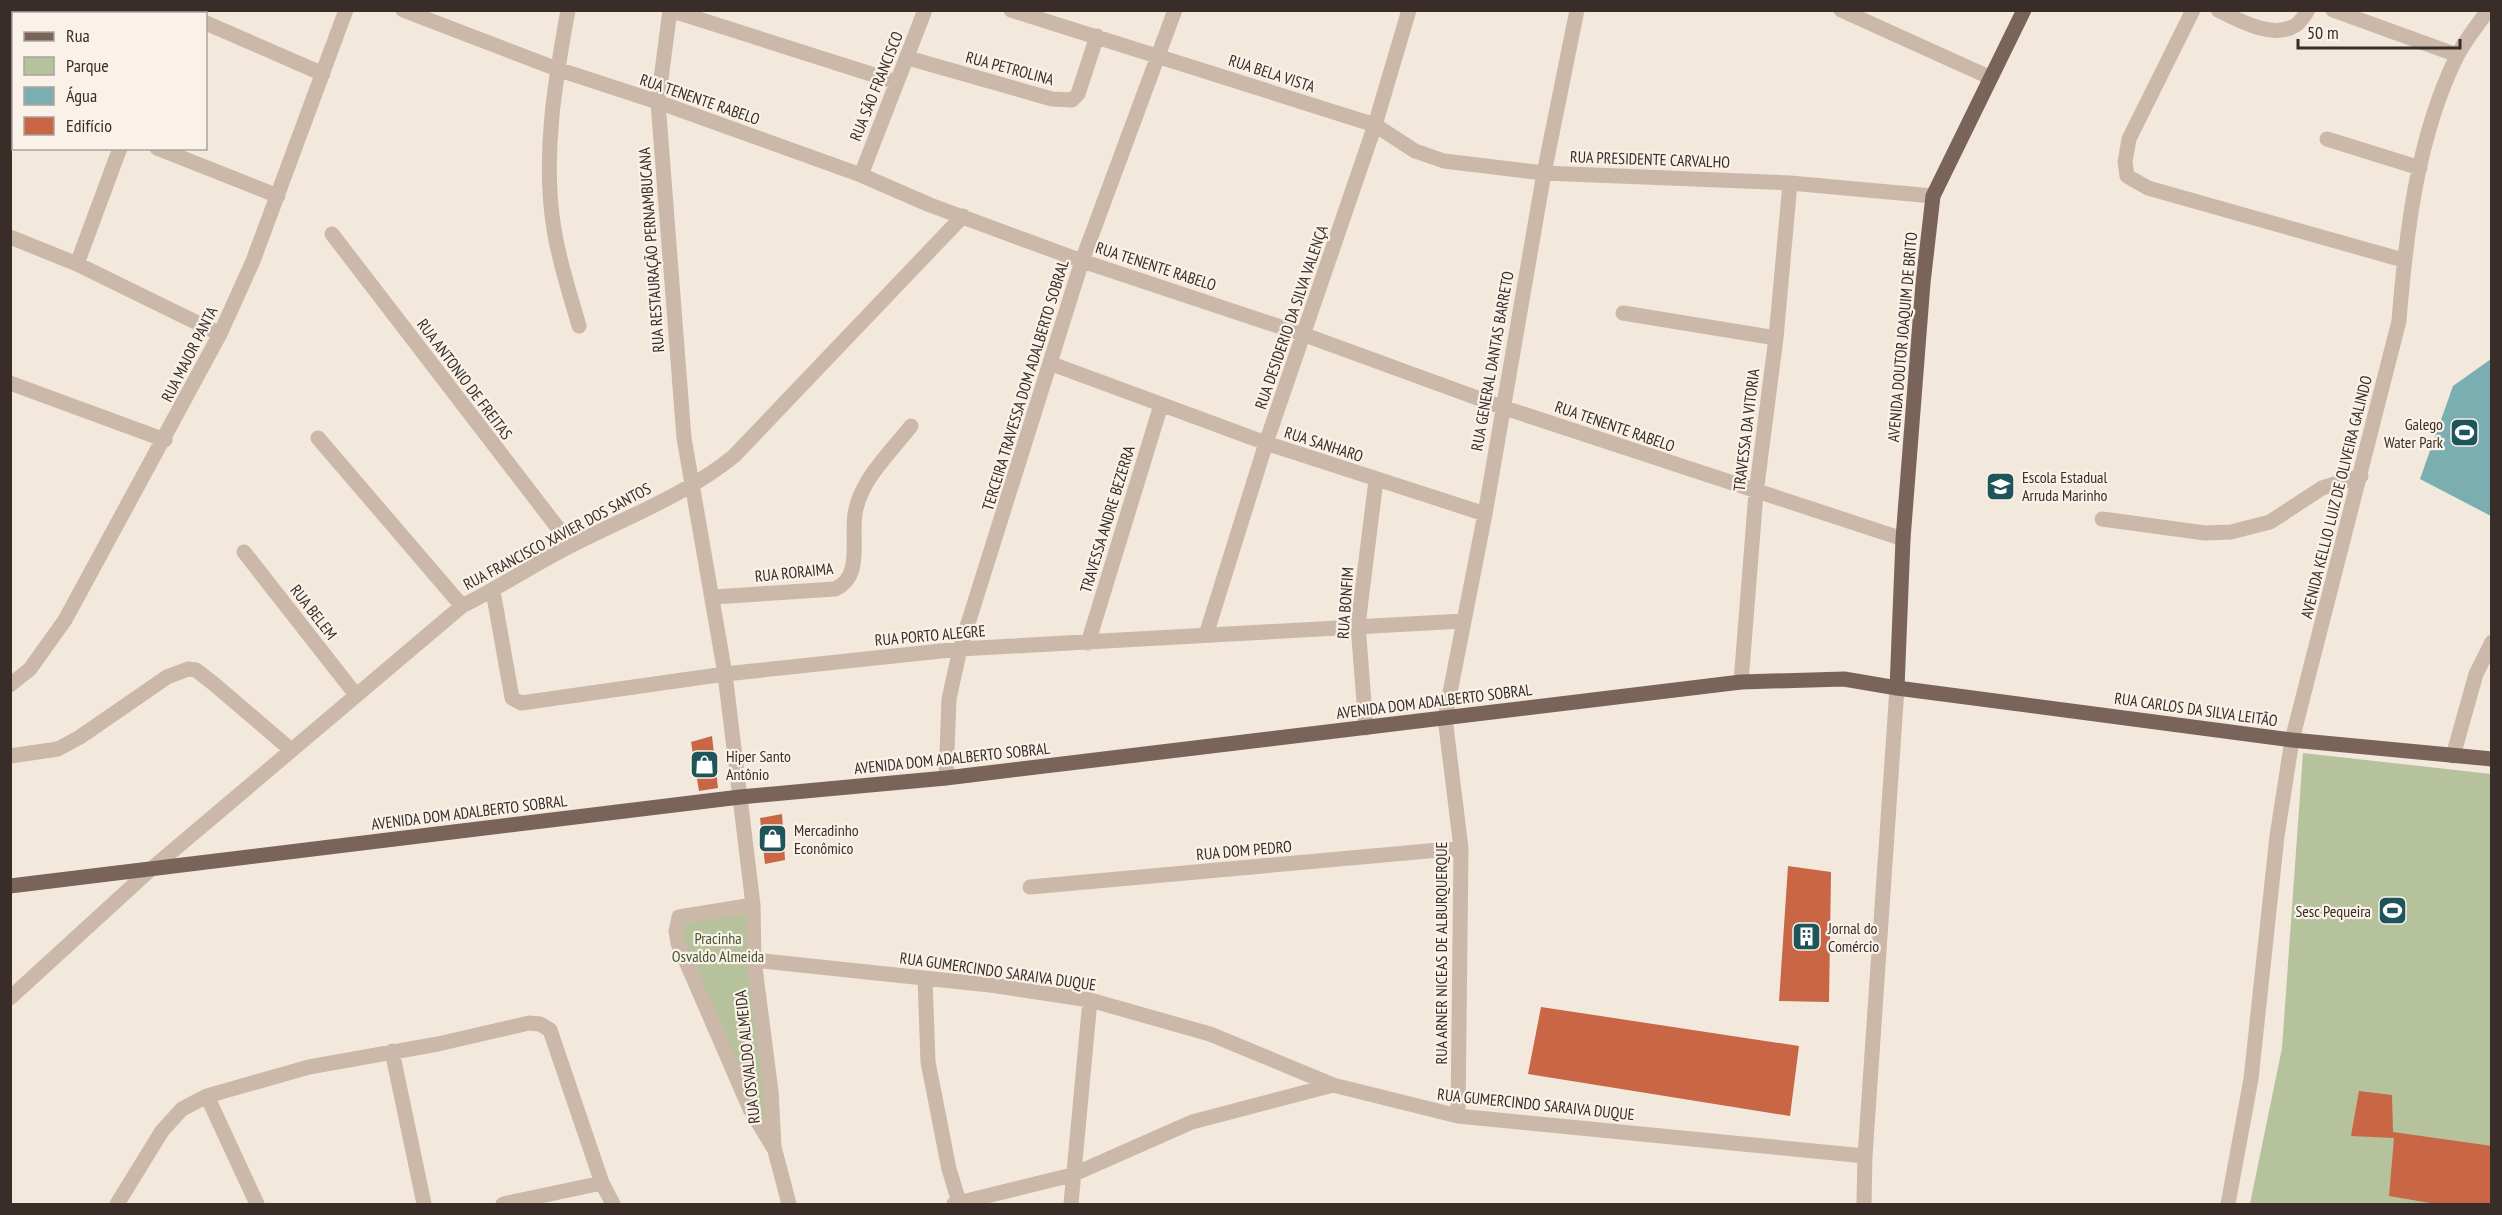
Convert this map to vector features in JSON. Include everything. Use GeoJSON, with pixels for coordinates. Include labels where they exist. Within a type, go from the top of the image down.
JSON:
{"type":"FeatureCollection","features":[{"type":"Feature","properties":{"kind":"main road","name":"AVENIDA DOUTOR JOAQUIM DE BRITO"},"geometry":{"type":"LineString","coordinates":[[1897,688],[1903,539],[1923,283],[1934,196],[1989,77],[2024,10]]}},
{"type":"Feature","properties":{"kind":"main road","name":"AVENIDA DOM ADALBERTO SOBRAL"},"geometry":{"type":"LineString","coordinates":[[10,886],[740,797],[946,778],[1741,682],[1844,679],[1897,688]]}},
{"type":"Feature","properties":{"kind":"main road","name":"RUA CARLOS DA SILVA LEITÃO"},"geometry":{"type":"LineString","coordinates":[[1897,688],[2292,740],[2492,759]]}},
{"type":"Feature","properties":{"kind":"street","name":"RUA MAJOR PANTA"},"geometry":{"type":"LineString","coordinates":[[10,685],[30,669],[65,620],[165,440],[220,334],[253,261],[346,10]]}},
{"type":"Feature","properties":{"kind":"street","name":"RUA TENENTE RABELO"},"geometry":{"type":"LineString","coordinates":[[403,10],[557,69],[658,102],[861,175],[1082,261],[1305,334],[1502,407],[1756,493],[1903,539]]}},
{"type":"Feature","properties":{"kind":"street"},"geometry":{"type":"LineString","coordinates":[[568,10],[557,69],[549,179],[554,228],[579,326]]}},
{"type":"Feature","properties":{"kind":"street"},"geometry":{"type":"LineString","coordinates":[[670,10],[896,82]]}},
{"type":"Feature","properties":{"kind":"street","name":"RUA RESTAURAÇÃO PERNAMBUCANA"},"geometry":{"type":"LineString","coordinates":[[670,10],[658,102],[684,438],[693,486]]}},
{"type":"Feature","properties":{"kind":"street","name":"RUA SÃO FRANCISCO"},"geometry":{"type":"LineString","coordinates":[[861,175],[925,10]]}},
{"type":"Feature","properties":{"kind":"street","name":"RUA BELA VISTA"},"geometry":{"type":"LineString","coordinates":[[1011,10],[1045,15],[1096,36],[1375,124]]}},
{"type":"Feature","properties":{"kind":"street","name":"TERCEIRA TRAVESSA DOM ADALBERTO SOBRAL"},"geometry":{"type":"LineString","coordinates":[[946,778],[949,699],[960,649],[1052,364],[1082,261],[1175,10]]}},
{"type":"Feature","properties":{"kind":"street","name":"RUA DESIDERIO DA SILVA VALENÇA"},"geometry":{"type":"LineString","coordinates":[[1206,635],[1266,443],[1375,124],[1409,10]]}},
{"type":"Feature","properties":{"kind":"street","name":"RUA GENERAL DANTAS BARRETO"},"geometry":{"type":"LineString","coordinates":[[1445,718],[1485,514],[1544,173],[1577,10]]}},
{"type":"Feature","properties":{"kind":"street"},"geometry":{"type":"LineString","coordinates":[[1841,10],[1877,17],[1989,77]]}},
{"type":"Feature","properties":{"kind":"street"},"geometry":{"type":"LineString","coordinates":[[2193,10],[2129,139],[2125,162],[2127,176],[2148,188],[2403,260]]}},
{"type":"Feature","properties":{"kind":"street"},"geometry":{"type":"LineString","coordinates":[[2218,10],[2248,25],[2276,30],[2295,26],[2308,10]]}},
{"type":"Feature","properties":{"kind":"street"},"geometry":{"type":"LineString","coordinates":[[2333,10],[2457,55]]}},
{"type":"Feature","properties":{"kind":"street","name":"AVENIDA KELLIO LUIZ DE OLIVEIRA GALINDO"},"geometry":{"type":"LineString","coordinates":[[2228,1204],[2251,1079],[2277,836],[2292,740],[2399,321],[2403,260],[2420,168],[2436,109],[2457,55],[2488,10]]}},
{"type":"Feature","properties":{"kind":"street"},"geometry":{"type":"LineString","coordinates":[[207,23],[323,74]]}},
{"type":"Feature","properties":{"kind":"street","name":"RUA PETROLINA"},"geometry":{"type":"LineString","coordinates":[[908,58],[1052,99],[1072,100],[1078,94],[1096,36]]}},
{"type":"Feature","properties":{"kind":"street","name":"RUA PRESIDENTE CARVALHO"},"geometry":{"type":"LineString","coordinates":[[1375,124],[1415,151],[1444,161],[1544,173],[1790,183],[1934,196]]}},
{"type":"Feature","properties":{"kind":"street"},"geometry":{"type":"LineString","coordinates":[[2327,139],[2420,168]]}},
{"type":"Feature","properties":{"kind":"street"},"geometry":{"type":"LineString","coordinates":[[77,264],[119,150]]}},
{"type":"Feature","properties":{"kind":"street"},"geometry":{"type":"LineString","coordinates":[[163,150],[278,196]]}},
{"type":"Feature","properties":{"kind":"street","name":"TRAVESSA DA VITORIA"},"geometry":{"type":"LineString","coordinates":[[1741,682],[1756,493],[1776,338],[1790,183]]}},
{"type":"Feature","properties":{"kind":"street","name":"RUA FRANCISCO XAVIER DOS SANTOS"},"geometry":{"type":"LineString","coordinates":[[10,998],[150,870],[209,822],[290,749],[462,606],[493,591],[571,545],[693,486],[734,456],[963,216]]}},
{"type":"Feature","properties":{"kind":"street","name":"RUA ANTONIO DE FREITAS"},"geometry":{"type":"LineString","coordinates":[[332,234],[571,545]]}},
{"type":"Feature","properties":{"kind":"street"},"geometry":{"type":"LineString","coordinates":[[10,237],[77,264],[220,334]]}},
{"type":"Feature","properties":{"kind":"street"},"geometry":{"type":"LineString","coordinates":[[1623,313],[1776,338]]}},
{"type":"Feature","properties":{"kind":"street","name":"RUA SANHARO"},"geometry":{"type":"LineString","coordinates":[[1052,364],[1266,443],[1485,514]]}},
{"type":"Feature","properties":{"kind":"street"},"geometry":{"type":"LineString","coordinates":[[10,383],[165,440]]}},
{"type":"Feature","properties":{"kind":"street","name":"TRAVESSA ANDRE BEZERRA"},"geometry":{"type":"LineString","coordinates":[[1088,643],[1161,405]]}},
{"type":"Feature","properties":{"kind":"street","name":"RUA RORAIMA"},"geometry":{"type":"LineString","coordinates":[[712,597],[835,589],[848,581],[853,569],[854,517],[858,497],[911,426]]}},
{"type":"Feature","properties":{"kind":"street"},"geometry":{"type":"LineString","coordinates":[[318,438],[462,606]]}},
{"type":"Feature","properties":{"kind":"street"},"geometry":{"type":"LineString","coordinates":[[2102,519],[2205,533],[2231,532],[2270,522],[2322,488],[2361,476]]}},
{"type":"Feature","properties":{"kind":"street","name":"RUA BONFIM"},"geometry":{"type":"LineString","coordinates":[[1366,728],[1358,625],[1376,480]]}},
{"type":"Feature","properties":{"kind":"street"},"geometry":{"type":"LineString","coordinates":[[693,486],[725,674],[740,797]]}},
{"type":"Feature","properties":{"kind":"street","name":"RUA BELEM"},"geometry":{"type":"LineString","coordinates":[[244,552],[356,694]]}},
{"type":"Feature","properties":{"kind":"street","name":"RUA PORTO ALEGRE"},"geometry":{"type":"LineString","coordinates":[[493,591],[512,699],[521,703],[725,674],[960,649],[1358,625],[1463,621]]}},
{"type":"Feature","properties":{"kind":"street"},"geometry":{"type":"LineString","coordinates":[[2453,756],[2476,674],[2492,642]]}},
{"type":"Feature","properties":{"kind":"street"},"geometry":{"type":"LineString","coordinates":[[10,756],[58,748],[81,737],[167,676],[188,669],[196,670],[214,684],[290,749]]}},
{"type":"Feature","properties":{"kind":"street"},"geometry":{"type":"LineString","coordinates":[[1864,1204],[1865,1156],[1897,688]]}},
{"type":"Feature","properties":{"kind":"street","name":"RUA ARNER NICEAS DE ALBURQUERQUE"},"geometry":{"type":"LineString","coordinates":[[1445,718],[1461,848],[1458,1116]]}},
{"type":"Feature","properties":{"kind":"street","name":"RUA OSVALDO ALMEIDA"},"geometry":{"type":"LineString","coordinates":[[740,797],[753,905],[754,960],[771,1091],[774,1148],[789,1204]]}},
{"type":"Feature","properties":{"kind":"street","name":"RUA DOM PEDRO"},"geometry":{"type":"LineString","coordinates":[[1030,887],[1461,848]]}},
{"type":"Feature","properties":{"kind":"street"},"geometry":{"type":"LineString","coordinates":[[753,905],[679,917],[676,931],[678,943],[750,1109],[774,1148]]}},
{"type":"Feature","properties":{"kind":"street","name":"RUA GUMERCINDO SARAIVA DUQUE"},"geometry":{"type":"LineString","coordinates":[[754,960],[925,978],[1090,1000],[1210,1034],[1333,1086],[1458,1116],[1865,1156]]}},
{"type":"Feature","properties":{"kind":"street"},"geometry":{"type":"LineString","coordinates":[[925,978],[928,1062],[957,1203],[1072,1175],[1192,1122],[1333,1086]]}},
{"type":"Feature","properties":{"kind":"street"},"geometry":{"type":"LineString","coordinates":[[1071,1204],[1090,1000]]}},
{"type":"Feature","properties":{"kind":"street"},"geometry":{"type":"LineString","coordinates":[[117,1204],[162,1131],[182,1109],[207,1096],[309,1067],[438,1044],[513,1025],[540,1024],[550,1030],[602,1183],[614,1204]]}},
{"type":"Feature","properties":{"kind":"street"},"geometry":{"type":"LineString","coordinates":[[392,1051],[424,1204]]}},
{"type":"Feature","properties":{"kind":"street"},"geometry":{"type":"LineString","coordinates":[[207,1096],[257,1204]]}},
{"type":"Feature","properties":{"kind":"street"},"geometry":{"type":"LineString","coordinates":[[503,1204],[602,1183]]}},
{"type":"Feature","properties":{"kind":"green space","name":"Sesc Pequeira"},"geometry":{"type":"Polygon","coordinates":[[[2303,753],[2491,774],[2491,1204],[2250,1204],[2282,1048],[2303,753]]]}},
{"type":"Feature","properties":{"kind":"green space","name":"Pracinha Osvaldo Almeida"},"geometry":{"type":"Polygon","coordinates":[[[753,905],[774,1147],[678,943],[687,914],[753,905]]]}},
{"type":"Feature","properties":{"kind":"water","name":"Galego Water Park"},"geometry":{"type":"Polygon","coordinates":[[[2491,359],[2491,516],[2420,479],[2453,386],[2491,359]]]}},
{"type":"Feature","properties":{"kind":"building","name":"Hiper Santo Antônio"},"geometry":{"type":"Polygon","coordinates":[[[712,736],[718,788],[699,791],[691,742],[712,736]]]}},
{"type":"Feature","properties":{"kind":"building","name":"Mercadinho Econômico"},"geometry":{"type":"Polygon","coordinates":[[[782,814],[785,860],[765,864],[760,818],[782,814]]]}},
{"type":"Feature","properties":{"kind":"building","name":"Jornal do Comércio"},"geometry":{"type":"Polygon","coordinates":[[[1788,866],[1831,872],[1829,1002],[1779,1001],[1788,866]]]}},
{"type":"Feature","properties":{"kind":"building"},"geometry":{"type":"Polygon","coordinates":[[[1541,1007],[1799,1046],[1790,1116],[1528,1074],[1541,1007]]]}},
{"type":"Feature","properties":{"kind":"building"},"geometry":{"type":"Polygon","coordinates":[[[2359,1091],[2392,1095],[2393,1132],[2492,1146],[2492,1204],[2436,1204],[2389,1196],[2394,1138],[2351,1136],[2359,1091]]]}},
{"type":"Feature","properties":{"kind":"place","name":"Galego Water Park"},"geometry":{"type":"Point","coordinates":[2464,433]}},
{"type":"Feature","properties":{"kind":"place","name":"Escola Estadual Arruda Marinho"},"geometry":{"type":"Point","coordinates":[2001,486]}},
{"type":"Feature","properties":{"kind":"place","name":"Hiper Santo Antônio"},"geometry":{"type":"Point","coordinates":[705,765]}},
{"type":"Feature","properties":{"kind":"place","name":"Mercadinho Econômico"},"geometry":{"type":"Point","coordinates":[773,839]}},
{"type":"Feature","properties":{"kind":"place","name":"Sesc Pequeira"},"geometry":{"type":"Point","coordinates":[2392,911]}},
{"type":"Feature","properties":{"kind":"place","name":"Jornal do Comércio"},"geometry":{"type":"Point","coordinates":[1807,937]}}]}
